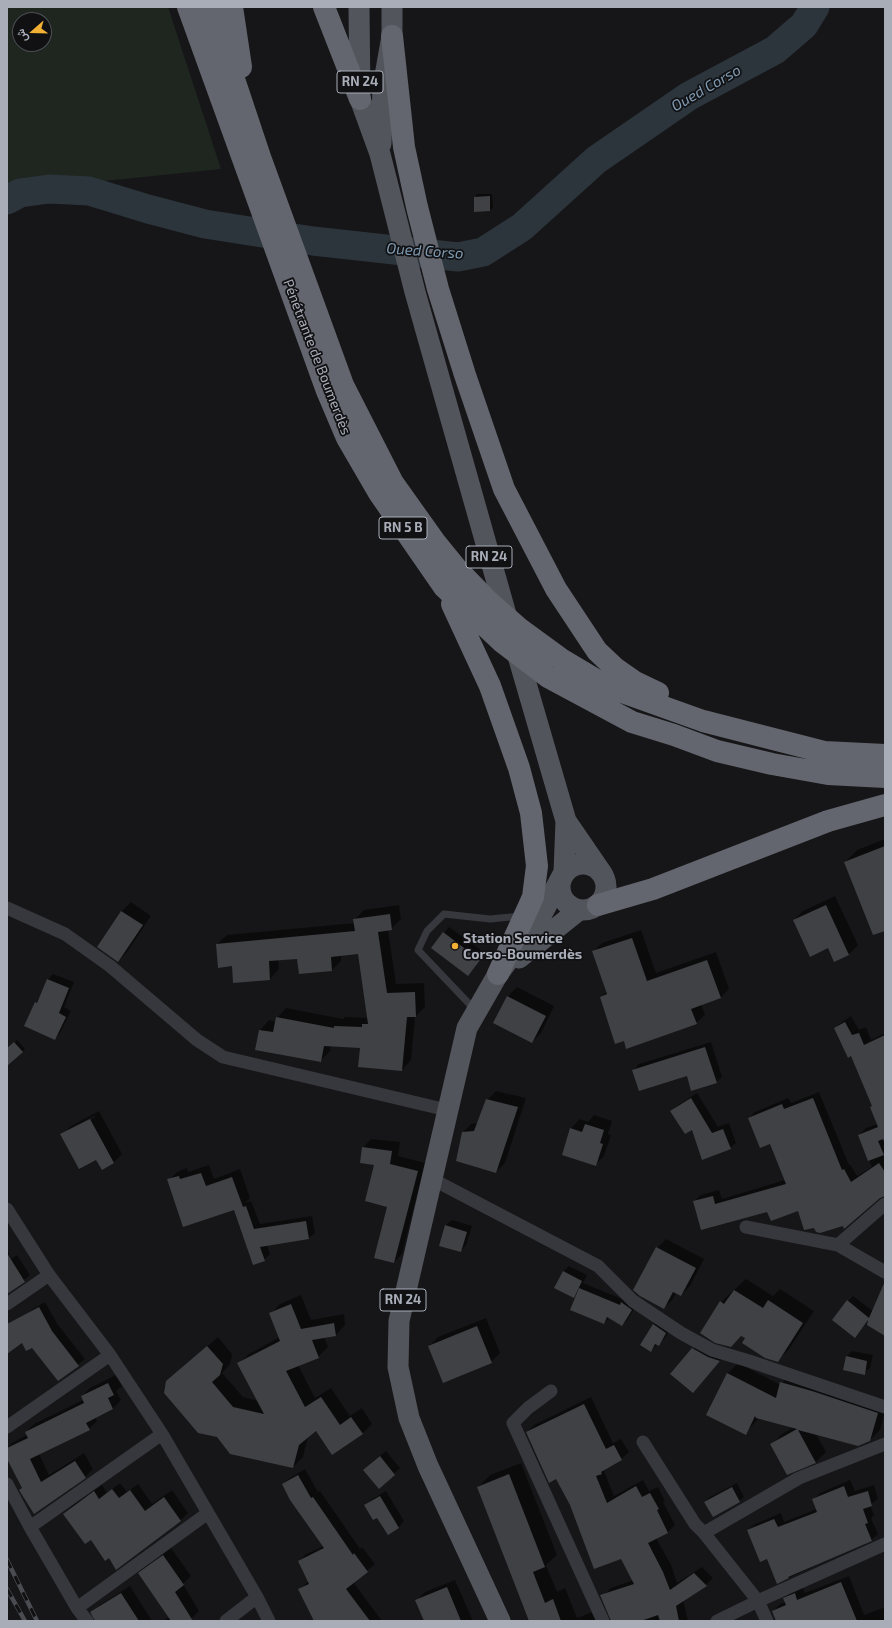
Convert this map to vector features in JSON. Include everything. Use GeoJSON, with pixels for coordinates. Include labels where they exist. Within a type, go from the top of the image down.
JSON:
{"type":"FeatureCollection","features":[{"type":"Feature","properties":{"kind":"highway","name":"Pénétrante de Boumerdès"},"geometry":{"type":"LineString","coordinates":[[188,7],[327,391],[347,438],[379,493],[444,587],[502,642],[548,677],[632,722],[674,735],[717,751],[772,764],[828,774],[885,777]]}},
{"type":"Feature","properties":{"kind":"highway","name":"Pénétrante de Boumerdès"},"geometry":{"type":"LineString","coordinates":[[210,7],[292,245],[343,385],[393,483],[435,542],[457,569],[487,600],[520,630],[561,659],[608,687],[703,721],[824,752],[885,756]]}},
{"type":"Feature","properties":{"kind":"highway"},"geometry":{"type":"LineString","coordinates":[[232,7],[249,120]]}},
{"type":"Feature","properties":{"kind":"highway","name":"RN 24"},"geometry":{"type":"LineString","coordinates":[[324,7],[360,99]]}},
{"type":"Feature","properties":{"kind":"highway"},"geometry":{"type":"LineString","coordinates":[[392,36],[404,147],[417,207],[438,289],[465,376],[504,489],[556,590],[598,651],[615,668],[635,682],[665,696],[824,752]]}},
{"type":"Feature","properties":{"kind":"highway"},"geometry":{"type":"LineString","coordinates":[[444,587],[468,635],[490,686],[519,768],[531,813],[537,866],[533,897],[533,915],[498,974]]}},
{"type":"Feature","properties":{"kind":"highway"},"geometry":{"type":"LineString","coordinates":[[588,907],[653,889],[828,821],[885,805]]}},
{"type":"Feature","properties":{"kind":"main road","name":"RN 24"},"geometry":{"type":"LineString","coordinates":[[359,7],[360,99],[380,154],[417,300],[510,632],[566,821]]}},
{"type":"Feature","properties":{"kind":"main road"},"geometry":{"type":"LineString","coordinates":[[380,154],[383,86],[392,36],[392,7]]}},
{"type":"Feature","properties":{"kind":"main road"},"geometry":{"type":"LineString","coordinates":[[566,821],[564,872],[560,879],[559,887],[562,899],[568,905],[588,907]]}},
{"type":"Feature","properties":{"kind":"main road"},"geometry":{"type":"LineString","coordinates":[[498,974],[588,907],[603,899],[606,891],[606,882],[603,875],[566,821]]}},
{"type":"Feature","properties":{"kind":"main road"},"geometry":{"type":"LineString","coordinates":[[533,915],[564,872],[574,864],[590,864],[597,868],[603,875]]}},
{"type":"Feature","properties":{"kind":"main road","name":"RN 24"},"geometry":{"type":"LineString","coordinates":[[498,974],[467,1028],[399,1321],[398,1367],[409,1418],[500,1621]]}},
{"type":"Feature","properties":{"kind":"street"},"geometry":{"type":"LineString","coordinates":[[7,908],[65,934],[110,966],[197,1040],[222,1057],[447,1110]]}},
{"type":"Feature","properties":{"kind":"street"},"geometry":{"type":"LineString","coordinates":[[432,1179],[598,1266],[633,1301],[681,1333],[712,1350],[756,1363],[885,1407]]}},
{"type":"Feature","properties":{"kind":"street"},"geometry":{"type":"LineString","coordinates":[[838,1245],[885,1204]]}},
{"type":"Feature","properties":{"kind":"street"},"geometry":{"type":"LineString","coordinates":[[7,1209],[49,1275],[110,1355],[162,1434],[269,1621]]}},
{"type":"Feature","properties":{"kind":"street"},"geometry":{"type":"LineString","coordinates":[[746,1227],[838,1245],[885,1272]]}},
{"type":"Feature","properties":{"kind":"street"},"geometry":{"type":"LineString","coordinates":[[7,1304],[49,1275]]}},
{"type":"Feature","properties":{"kind":"street"},"geometry":{"type":"LineString","coordinates":[[7,1427],[110,1355]]}},
{"type":"Feature","properties":{"kind":"street"},"geometry":{"type":"LineString","coordinates":[[551,1391],[528,1408],[513,1423],[603,1621]]}},
{"type":"Feature","properties":{"kind":"street"},"geometry":{"type":"LineString","coordinates":[[30,1527],[162,1434]]}},
{"type":"Feature","properties":{"kind":"street"},"geometry":{"type":"LineString","coordinates":[[643,1442],[694,1524],[704,1533],[758,1601],[767,1621]]}},
{"type":"Feature","properties":{"kind":"street"},"geometry":{"type":"LineString","coordinates":[[704,1533],[799,1478],[885,1444]]}},
{"type":"Feature","properties":{"kind":"street"},"geometry":{"type":"LineString","coordinates":[[7,1484],[30,1527],[86,1621]]}},
{"type":"Feature","properties":{"kind":"street"},"geometry":{"type":"LineString","coordinates":[[77,1608],[208,1513]]}},
{"type":"Feature","properties":{"kind":"street"},"geometry":{"type":"LineString","coordinates":[[717,1621],[885,1544]]}},
{"type":"Feature","properties":{"kind":"street"},"geometry":{"type":"LineString","coordinates":[[226,1621],[257,1598]]}},
{"type":"Feature","properties":{"kind":"lane"},"geometry":{"type":"LineString","coordinates":[[476,1012],[418,950],[426,931],[444,914],[490,919],[533,915]]}},
{"type":"Feature","properties":{"kind":"shaded area"},"geometry":{"type":"Polygon","coordinates":[[[7,7],[168,7],[221,169],[7,191],[7,7]]]}},
{"type":"Feature","properties":{"kind":"building"},"geometry":{"type":"Polygon","coordinates":[[[490,196],[490,211],[474,212],[474,197],[490,196]]]}},
{"type":"Feature","properties":{"kind":"building"},"geometry":{"type":"Polygon","coordinates":[[[885,846],[885,931],[873,935],[844,862],[885,846]]]}},
{"type":"Feature","properties":{"kind":"building"},"geometry":{"type":"Polygon","coordinates":[[[826,905],[849,955],[834,962],[828,948],[810,957],[793,920],[826,905]]]}},
{"type":"Feature","properties":{"kind":"building"},"geometry":{"type":"Polygon","coordinates":[[[121,911],[143,925],[118,962],[97,947],[121,911]]]}},
{"type":"Feature","properties":{"kind":"building"},"geometry":{"type":"Polygon","coordinates":[[[390,914],[392,930],[378,932],[387,993],[415,992],[416,1017],[407,1017],[402,1071],[358,1067],[360,1048],[324,1046],[321,1062],[255,1050],[259,1030],[273,1032],[276,1017],[334,1028],[334,1026],[362,1027],[362,1024],[368,1024],[358,954],[331,957],[332,971],[299,974],[297,959],[269,961],[270,980],[233,983],[232,966],[218,968],[216,944],[355,931],[353,919],[390,914]]]}},
{"type":"Feature","properties":{"kind":"building"},"geometry":{"type":"Polygon","coordinates":[[[443,932],[480,960],[468,976],[431,948],[443,932]]]}},
{"type":"Feature","properties":{"kind":"building"},"geometry":{"type":"Polygon","coordinates":[[[632,938],[647,981],[707,960],[721,998],[691,1009],[697,1024],[626,1049],[624,1041],[615,1044],[600,997],[607,994],[592,951],[632,938]]]}},
{"type":"Feature","properties":{"kind":"building"},"geometry":{"type":"Polygon","coordinates":[[[47,979],[69,988],[59,1013],[66,1017],[55,1040],[24,1026],[35,1002],[37,1003],[47,979]]]}},
{"type":"Feature","properties":{"kind":"building"},"geometry":{"type":"Polygon","coordinates":[[[507,996],[546,1016],[532,1043],[493,1023],[507,996]]]}},
{"type":"Feature","properties":{"kind":"building"},"geometry":{"type":"Polygon","coordinates":[[[845,1022],[852,1035],[859,1033],[864,1045],[885,1035],[885,1144],[883,1139],[878,1141],[884,1155],[868,1161],[858,1135],[878,1127],[870,1107],[872,1106],[851,1056],[848,1058],[834,1028],[845,1022]]]}},
{"type":"Feature","properties":{"kind":"building"},"geometry":{"type":"Polygon","coordinates":[[[14,1042],[23,1052],[7,1066],[7,1048],[14,1042]]]}},
{"type":"Feature","properties":{"kind":"building"},"geometry":{"type":"Polygon","coordinates":[[[705,1047],[717,1083],[691,1091],[687,1076],[639,1091],[632,1070],[705,1047]]]}},
{"type":"Feature","properties":{"kind":"building"},"geometry":{"type":"Polygon","coordinates":[[[691,1098],[712,1133],[723,1129],[731,1149],[702,1160],[692,1130],[685,1134],[670,1111],[691,1098]]]}},
{"type":"Feature","properties":{"kind":"building"},"geometry":{"type":"Polygon","coordinates":[[[813,1098],[842,1170],[844,1169],[851,1182],[879,1163],[885,1172],[885,1196],[880,1198],[844,1229],[843,1226],[820,1233],[816,1232],[814,1228],[804,1230],[798,1211],[771,1221],[767,1212],[701,1230],[693,1201],[713,1196],[715,1204],[786,1184],[770,1144],[760,1148],[748,1118],[782,1104],[784,1109],[813,1098]]]}},
{"type":"Feature","properties":{"kind":"building"},"geometry":{"type":"Polygon","coordinates":[[[486,1099],[518,1107],[496,1173],[456,1161],[462,1132],[474,1131],[486,1099]]]}},
{"type":"Feature","properties":{"kind":"building"},"geometry":{"type":"Polygon","coordinates":[[[90,1119],[114,1163],[102,1170],[96,1160],[79,1169],[60,1134],[90,1119]]]}},
{"type":"Feature","properties":{"kind":"building"},"geometry":{"type":"Polygon","coordinates":[[[585,1124],[604,1130],[600,1143],[603,1144],[596,1166],[562,1155],[570,1128],[582,1132],[585,1124]]]}},
{"type":"Feature","properties":{"kind":"building"},"geometry":{"type":"Polygon","coordinates":[[[362,1147],[392,1151],[390,1164],[418,1171],[394,1263],[374,1258],[387,1207],[365,1201],[374,1165],[360,1163],[362,1147]]]}},
{"type":"Feature","properties":{"kind":"building"},"geometry":{"type":"Polygon","coordinates":[[[201,1173],[206,1186],[232,1177],[243,1207],[183,1227],[167,1179],[179,1176],[180,1179],[201,1173]]]}},
{"type":"Feature","properties":{"kind":"building"},"geometry":{"type":"Polygon","coordinates":[[[246,1206],[254,1229],[306,1221],[309,1239],[260,1247],[265,1261],[253,1265],[234,1210],[246,1206]]]}},
{"type":"Feature","properties":{"kind":"building"},"geometry":{"type":"Polygon","coordinates":[[[445,1225],[467,1232],[461,1252],[439,1246],[445,1225]]]}},
{"type":"Feature","properties":{"kind":"building"},"geometry":{"type":"Polygon","coordinates":[[[656,1247],[696,1268],[681,1296],[673,1292],[664,1309],[640,1296],[633,1290],[656,1247]]]}},
{"type":"Feature","properties":{"kind":"building"},"geometry":{"type":"Polygon","coordinates":[[[7,1253],[25,1282],[7,1294],[7,1253]]]}},
{"type":"Feature","properties":{"kind":"building"},"geometry":{"type":"Polygon","coordinates":[[[563,1271],[582,1281],[574,1298],[554,1288],[563,1271]]]}},
{"type":"Feature","properties":{"kind":"building"},"geometry":{"type":"Polygon","coordinates":[[[885,1281],[885,1336],[867,1325],[868,1320],[855,1338],[832,1320],[847,1300],[869,1318],[885,1281]]]}},
{"type":"Feature","properties":{"kind":"building"},"geometry":{"type":"Polygon","coordinates":[[[579,1288],[620,1305],[621,1302],[632,1310],[622,1326],[607,1317],[604,1324],[570,1310],[579,1288]]]}},
{"type":"Feature","properties":{"kind":"building"},"geometry":{"type":"Polygon","coordinates":[[[734,1290],[763,1308],[768,1300],[803,1323],[778,1362],[765,1358],[742,1343],[745,1338],[741,1336],[731,1347],[715,1343],[700,1333],[720,1301],[724,1304],[734,1290]]]}},
{"type":"Feature","properties":{"kind":"building"},"geometry":{"type":"Polygon","coordinates":[[[291,1304],[301,1329],[334,1323],[336,1336],[312,1340],[319,1358],[286,1371],[305,1407],[321,1397],[340,1425],[351,1417],[363,1434],[332,1455],[316,1431],[299,1445],[293,1468],[230,1454],[217,1437],[198,1433],[164,1393],[166,1381],[207,1346],[223,1364],[220,1375],[212,1382],[233,1407],[264,1414],[237,1363],[280,1341],[269,1313],[291,1304]]]}},
{"type":"Feature","properties":{"kind":"building"},"geometry":{"type":"Polygon","coordinates":[[[39,1307],[52,1331],[79,1366],[58,1381],[32,1348],[26,1351],[22,1343],[7,1354],[7,1324],[39,1307]]]}},
{"type":"Feature","properties":{"kind":"building"},"geometry":{"type":"Polygon","coordinates":[[[653,1324],[666,1333],[659,1346],[655,1344],[651,1352],[640,1345],[653,1324]]]}},
{"type":"Feature","properties":{"kind":"building"},"geometry":{"type":"Polygon","coordinates":[[[477,1326],[492,1363],[443,1383],[428,1346],[477,1326]]]}},
{"type":"Feature","properties":{"kind":"building"},"geometry":{"type":"Polygon","coordinates":[[[692,1348],[708,1357],[720,1361],[693,1393],[670,1374],[692,1348]]]}},
{"type":"Feature","properties":{"kind":"building"},"geometry":{"type":"Polygon","coordinates":[[[846,1356],[867,1361],[865,1375],[843,1370],[846,1356]]]}},
{"type":"Feature","properties":{"kind":"building"},"geometry":{"type":"Polygon","coordinates":[[[727,1373],[776,1398],[780,1382],[878,1413],[870,1441],[858,1446],[798,1430],[816,1463],[787,1475],[770,1444],[797,1429],[756,1418],[755,1416],[746,1435],[706,1415],[727,1373]]]}},
{"type":"Feature","properties":{"kind":"building"},"geometry":{"type":"Polygon","coordinates":[[[108,1383],[114,1395],[108,1398],[113,1409],[86,1423],[90,1430],[30,1459],[41,1482],[75,1461],[86,1478],[34,1514],[19,1490],[22,1488],[7,1459],[7,1448],[28,1438],[25,1432],[84,1403],[81,1396],[108,1383]]]}},
{"type":"Feature","properties":{"kind":"building"},"geometry":{"type":"Polygon","coordinates":[[[584,1404],[606,1449],[614,1445],[622,1460],[601,1472],[602,1474],[596,1476],[607,1503],[636,1486],[642,1497],[650,1493],[659,1509],[657,1510],[668,1533],[648,1543],[663,1572],[670,1590],[694,1573],[707,1586],[676,1606],[679,1621],[660,1621],[658,1615],[641,1621],[611,1621],[600,1595],[634,1584],[621,1559],[594,1569],[570,1505],[556,1479],[549,1483],[526,1432],[584,1404]]]}},
{"type":"Feature","properties":{"kind":"building"},"geometry":{"type":"Polygon","coordinates":[[[380,1456],[395,1475],[379,1489],[363,1470],[380,1456]]]}},
{"type":"Feature","properties":{"kind":"building"},"geometry":{"type":"Polygon","coordinates":[[[509,1474],[545,1567],[533,1572],[545,1603],[553,1599],[561,1621],[529,1621],[477,1487],[509,1474]]]}},
{"type":"Feature","properties":{"kind":"building"},"geometry":{"type":"Polygon","coordinates":[[[298,1475],[311,1498],[313,1497],[353,1555],[354,1553],[368,1572],[346,1589],[370,1621],[314,1621],[298,1589],[309,1584],[298,1561],[324,1548],[290,1500],[282,1484],[298,1475]]]}},
{"type":"Feature","properties":{"kind":"building"},"geometry":{"type":"Polygon","coordinates":[[[844,1486],[848,1497],[868,1491],[872,1506],[863,1509],[868,1523],[865,1524],[872,1541],[788,1577],[789,1578],[777,1584],[767,1559],[760,1562],[747,1530],[774,1519],[778,1527],[817,1512],[812,1499],[844,1486]]]}},
{"type":"Feature","properties":{"kind":"building"},"geometry":{"type":"Polygon","coordinates":[[[732,1487],[740,1502],[713,1517],[704,1502],[732,1487]]]}},
{"type":"Feature","properties":{"kind":"building"},"geometry":{"type":"Polygon","coordinates":[[[112,1489],[119,1498],[130,1490],[145,1511],[164,1497],[181,1521],[116,1570],[109,1558],[105,1561],[91,1540],[85,1544],[63,1514],[94,1491],[99,1499],[112,1489]]]}},
{"type":"Feature","properties":{"kind":"building"},"geometry":{"type":"Polygon","coordinates":[[[380,1496],[399,1528],[388,1535],[377,1518],[373,1520],[364,1505],[380,1496]]]}},
{"type":"Feature","properties":{"kind":"building"},"geometry":{"type":"Polygon","coordinates":[[[163,1555],[184,1585],[175,1592],[193,1621],[171,1621],[138,1573],[163,1555]]]}},
{"type":"Feature","properties":{"kind":"building"},"geometry":{"type":"Polygon","coordinates":[[[841,1582],[857,1621],[776,1621],[772,1611],[786,1605],[783,1598],[795,1593],[797,1600],[841,1582]]]}},
{"type":"Feature","properties":{"kind":"building"},"geometry":{"type":"Polygon","coordinates":[[[447,1587],[461,1621],[424,1621],[415,1600],[447,1587]]]}},
{"type":"Feature","properties":{"kind":"building"},"geometry":{"type":"Polygon","coordinates":[[[121,1593],[139,1621],[95,1621],[90,1612],[121,1593]]]}},
{"type":"Feature","properties":{"kind":"waterway","name":"Oued Corso"},"geometry":{"type":"LineString","coordinates":[[7,200],[20,193],[49,189],[89,191],[205,224],[313,241],[458,257],[483,252],[522,227],[596,160],[689,96],[775,50],[804,25],[815,7]]}},
{"type":"Feature","properties":{"kind":"railway"},"geometry":{"type":"LineString","coordinates":[[7,1560],[37,1621]]}},
{"type":"Feature","properties":{"kind":"railway"},"geometry":{"type":"LineString","coordinates":[[7,1589],[25,1621]]}},
{"type":"Feature","properties":{"kind":"place","name":"Station Service Corso-Boumerdès"},"geometry":{"type":"Point","coordinates":[455,946]}}]}
